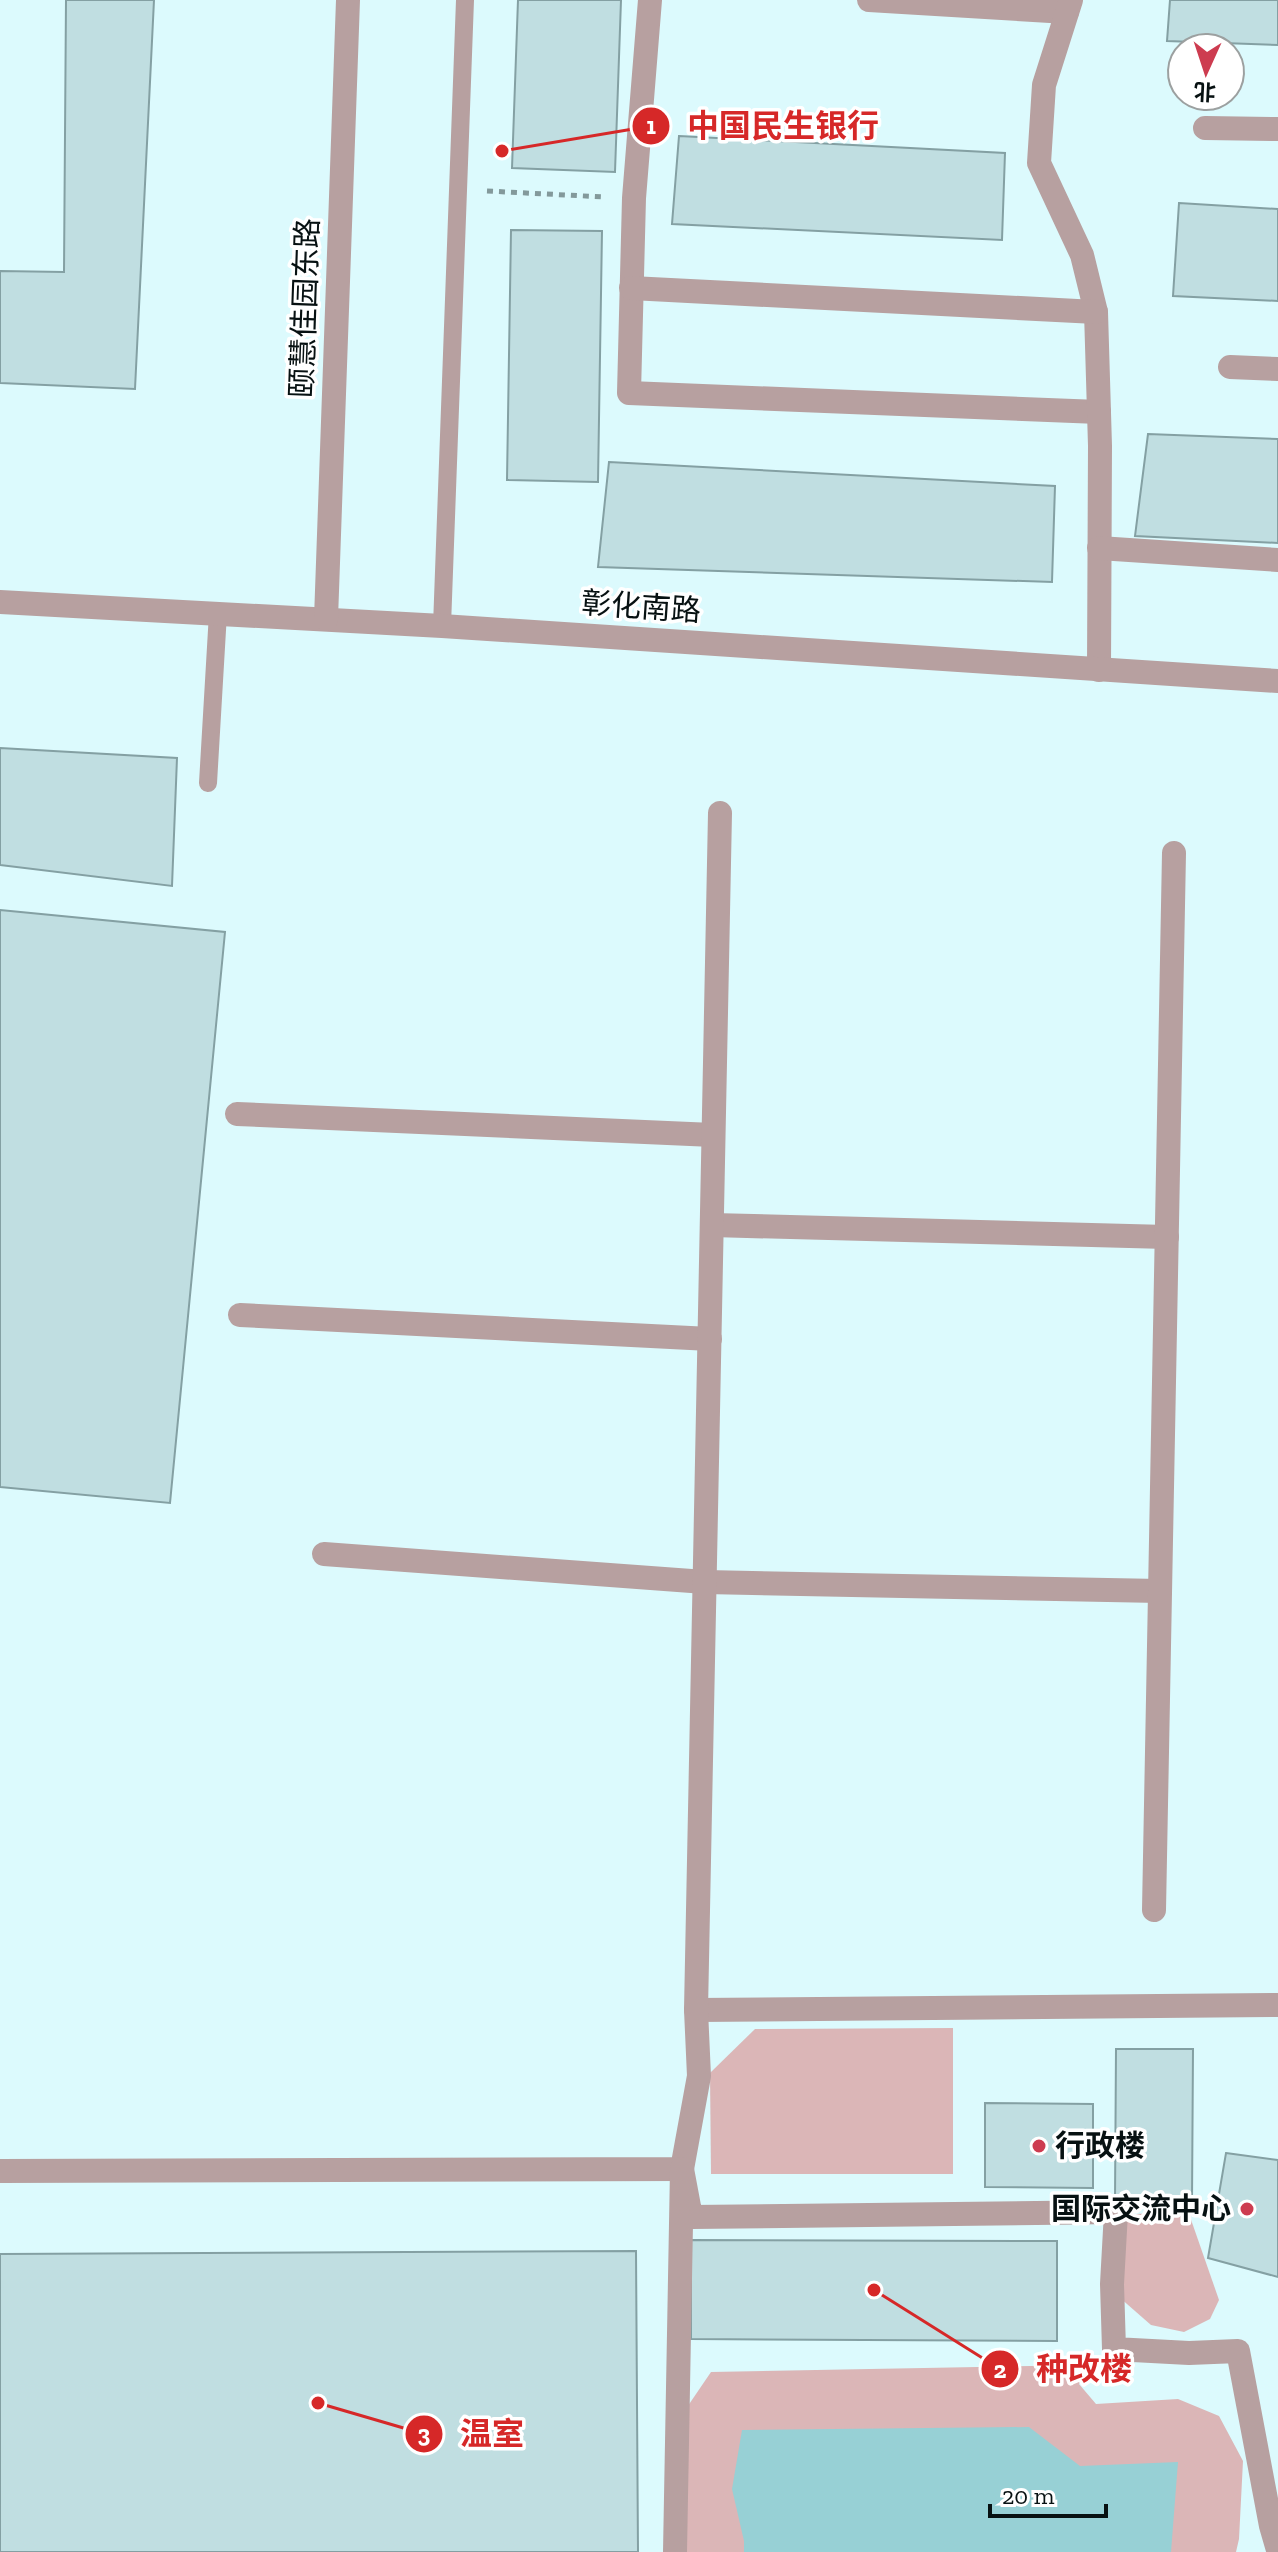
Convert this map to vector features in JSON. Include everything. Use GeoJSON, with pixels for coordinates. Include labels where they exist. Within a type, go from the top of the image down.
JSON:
{"type":"FeatureCollection","features":[{"type":"Feature","properties":{"kind":"street","name":"颐慧佳园东路"},"geometry":{"type":"LineString","coordinates":[[326,619],[348,0]]}},
{"type":"Feature","properties":{"kind":"street"},"geometry":{"type":"LineString","coordinates":[[650,0],[634,198],[629,393],[1099,412]]}},
{"type":"Feature","properties":{"kind":"street"},"geometry":{"type":"LineString","coordinates":[[869,0],[1069,6],[1044,85],[1039,163],[1082,255],[1096,312],[1099,670]]}},
{"type":"Feature","properties":{"kind":"street"},"geometry":{"type":"LineString","coordinates":[[1205,128],[1278,129]]}},
{"type":"Feature","properties":{"kind":"street"},"geometry":{"type":"LineString","coordinates":[[631,288],[1096,312]]}},
{"type":"Feature","properties":{"kind":"street"},"geometry":{"type":"LineString","coordinates":[[1230,367],[1278,369]]}},
{"type":"Feature","properties":{"kind":"street"},"geometry":{"type":"LineString","coordinates":[[1099,548],[1278,560]]}},
{"type":"Feature","properties":{"kind":"street","name":"彰化南路"},"geometry":{"type":"LineString","coordinates":[[0,602],[442,626],[1278,681]]}},
{"type":"Feature","properties":{"kind":"street"},"geometry":{"type":"LineString","coordinates":[[675,2552],[682,2169],[699,2076],[696,2010],[720,813]]}},
{"type":"Feature","properties":{"kind":"street"},"geometry":{"type":"LineString","coordinates":[[1154,1910],[1174,853]]}},
{"type":"Feature","properties":{"kind":"street"},"geometry":{"type":"LineString","coordinates":[[237,1114],[713,1135]]}},
{"type":"Feature","properties":{"kind":"street"},"geometry":{"type":"LineString","coordinates":[[712,1225],[1167,1237]]}},
{"type":"Feature","properties":{"kind":"street"},"geometry":{"type":"LineString","coordinates":[[240,1315],[710,1339]]}},
{"type":"Feature","properties":{"kind":"street"},"geometry":{"type":"LineString","coordinates":[[324,1554],[705,1582],[1160,1591]]}},
{"type":"Feature","properties":{"kind":"street"},"geometry":{"type":"LineString","coordinates":[[696,2010],[1278,2005]]}},
{"type":"Feature","properties":{"kind":"street"},"geometry":{"type":"LineString","coordinates":[[0,2171],[682,2169]]}},
{"type":"Feature","properties":{"kind":"street"},"geometry":{"type":"LineString","coordinates":[[682,2169],[691,2217],[1116,2212],[1112,2284],[1114,2349],[1189,2353],[1238,2351],[1278,2550]]}},
{"type":"Feature","properties":{"kind":"lane"},"geometry":{"type":"LineString","coordinates":[[442,626],[465,0]]}},
{"type":"Feature","properties":{"kind":"lane"},"geometry":{"type":"LineString","coordinates":[[208,783],[218,613]]}},
{"type":"Feature","properties":{"kind":"path"},"geometry":{"type":"LineString","coordinates":[[458,189],[634,198]]}},
{"type":"Feature","properties":{"kind":"shaded area"},"geometry":{"type":"Polygon","coordinates":[[[953,2028],[953,2174],[711,2174],[710,2073],[755,2029],[953,2028]]]}},
{"type":"Feature","properties":{"kind":"shaded area"},"geometry":{"type":"Polygon","coordinates":[[[1188,2211],[1219,2300],[1210,2319],[1184,2332],[1151,2325],[1119,2297],[1119,2215],[1188,2211]]]}},
{"type":"Feature","properties":{"kind":"shaded area"},"geometry":{"type":"Polygon","coordinates":[[[1090,2365],[1079,2384],[1096,2404],[1178,2399],[1219,2416],[1243,2461],[1236,2552],[681,2552],[679,2419],[711,2372],[1090,2365]]]}},
{"type":"Feature","properties":{"kind":"water"},"geometry":{"type":"Polygon","coordinates":[[[1029,2427],[1080,2466],[1178,2462],[1171,2552],[744,2552],[732,2489],[742,2430],[1029,2427]]]}},
{"type":"Feature","properties":{"kind":"building"},"geometry":{"type":"Polygon","coordinates":[[[66,0],[154,0],[135,389],[0,383],[0,271],[64,272],[66,0]]]}},
{"type":"Feature","properties":{"kind":"building"},"geometry":{"type":"Polygon","coordinates":[[[518,0],[621,0],[615,172],[512,168],[518,0]]]}},
{"type":"Feature","properties":{"kind":"building"},"geometry":{"type":"Polygon","coordinates":[[[1170,0],[1278,0],[1278,45],[1246,44],[1246,32],[1168,32],[1170,0]]]}},
{"type":"Feature","properties":{"kind":"building"},"geometry":{"type":"Polygon","coordinates":[[[679,136],[1005,153],[1002,240],[672,224],[679,136]]]}},
{"type":"Feature","properties":{"kind":"building"},"geometry":{"type":"Polygon","coordinates":[[[1179,203],[1278,209],[1278,301],[1173,296],[1179,203]]]}},
{"type":"Feature","properties":{"kind":"building"},"geometry":{"type":"Polygon","coordinates":[[[511,230],[602,231],[598,482],[507,480],[511,230]]]}},
{"type":"Feature","properties":{"kind":"building"},"geometry":{"type":"Polygon","coordinates":[[[1148,434],[1278,439],[1278,543],[1135,536],[1148,434]]]}},
{"type":"Feature","properties":{"kind":"building"},"geometry":{"type":"Polygon","coordinates":[[[609,462],[1055,486],[1052,582],[598,567],[609,462]]]}},
{"type":"Feature","properties":{"kind":"building"},"geometry":{"type":"Polygon","coordinates":[[[0,748],[177,758],[172,886],[0,865],[0,748]]]}},
{"type":"Feature","properties":{"kind":"building"},"geometry":{"type":"Polygon","coordinates":[[[0,910],[225,932],[170,1503],[0,1487],[0,910]]]}},
{"type":"Feature","properties":{"kind":"building"},"geometry":{"type":"Polygon","coordinates":[[[1116,2049],[1193,2049],[1192,2201],[1115,2200],[1116,2049]]]}},
{"type":"Feature","properties":{"kind":"building","name":"行政楼"},"geometry":{"type":"Polygon","coordinates":[[[985,2103],[1093,2104],[1093,2188],[985,2187],[985,2103]]]}},
{"type":"Feature","properties":{"kind":"building","name":"国际交流中心"},"geometry":{"type":"Polygon","coordinates":[[[1226,2153],[1278,2160],[1278,2277],[1208,2258],[1226,2153]]]}},
{"type":"Feature","properties":{"kind":"building"},"geometry":{"type":"Polygon","coordinates":[[[691,2240],[1057,2241],[1057,2341],[691,2339],[691,2240]]]}},
{"type":"Feature","properties":{"kind":"building"},"geometry":{"type":"Polygon","coordinates":[[[636,2251],[638,2552],[0,2552],[0,2254],[636,2251]]]}},
{"type":"Feature","properties":{"kind":"place","name":"中国民生银行"},"geometry":{"type":"Point","coordinates":[502,151]}},
{"type":"Feature","properties":{"kind":"place","name":"行政楼"},"geometry":{"type":"Point","coordinates":[1039,2146]}},
{"type":"Feature","properties":{"kind":"place","name":"国际交流中心"},"geometry":{"type":"Point","coordinates":[1247,2209]}},
{"type":"Feature","properties":{"kind":"place","name":"种改楼"},"geometry":{"type":"Point","coordinates":[874,2290]}},
{"type":"Feature","properties":{"kind":"place","name":"温室"},"geometry":{"type":"Point","coordinates":[318,2403]}}]}
